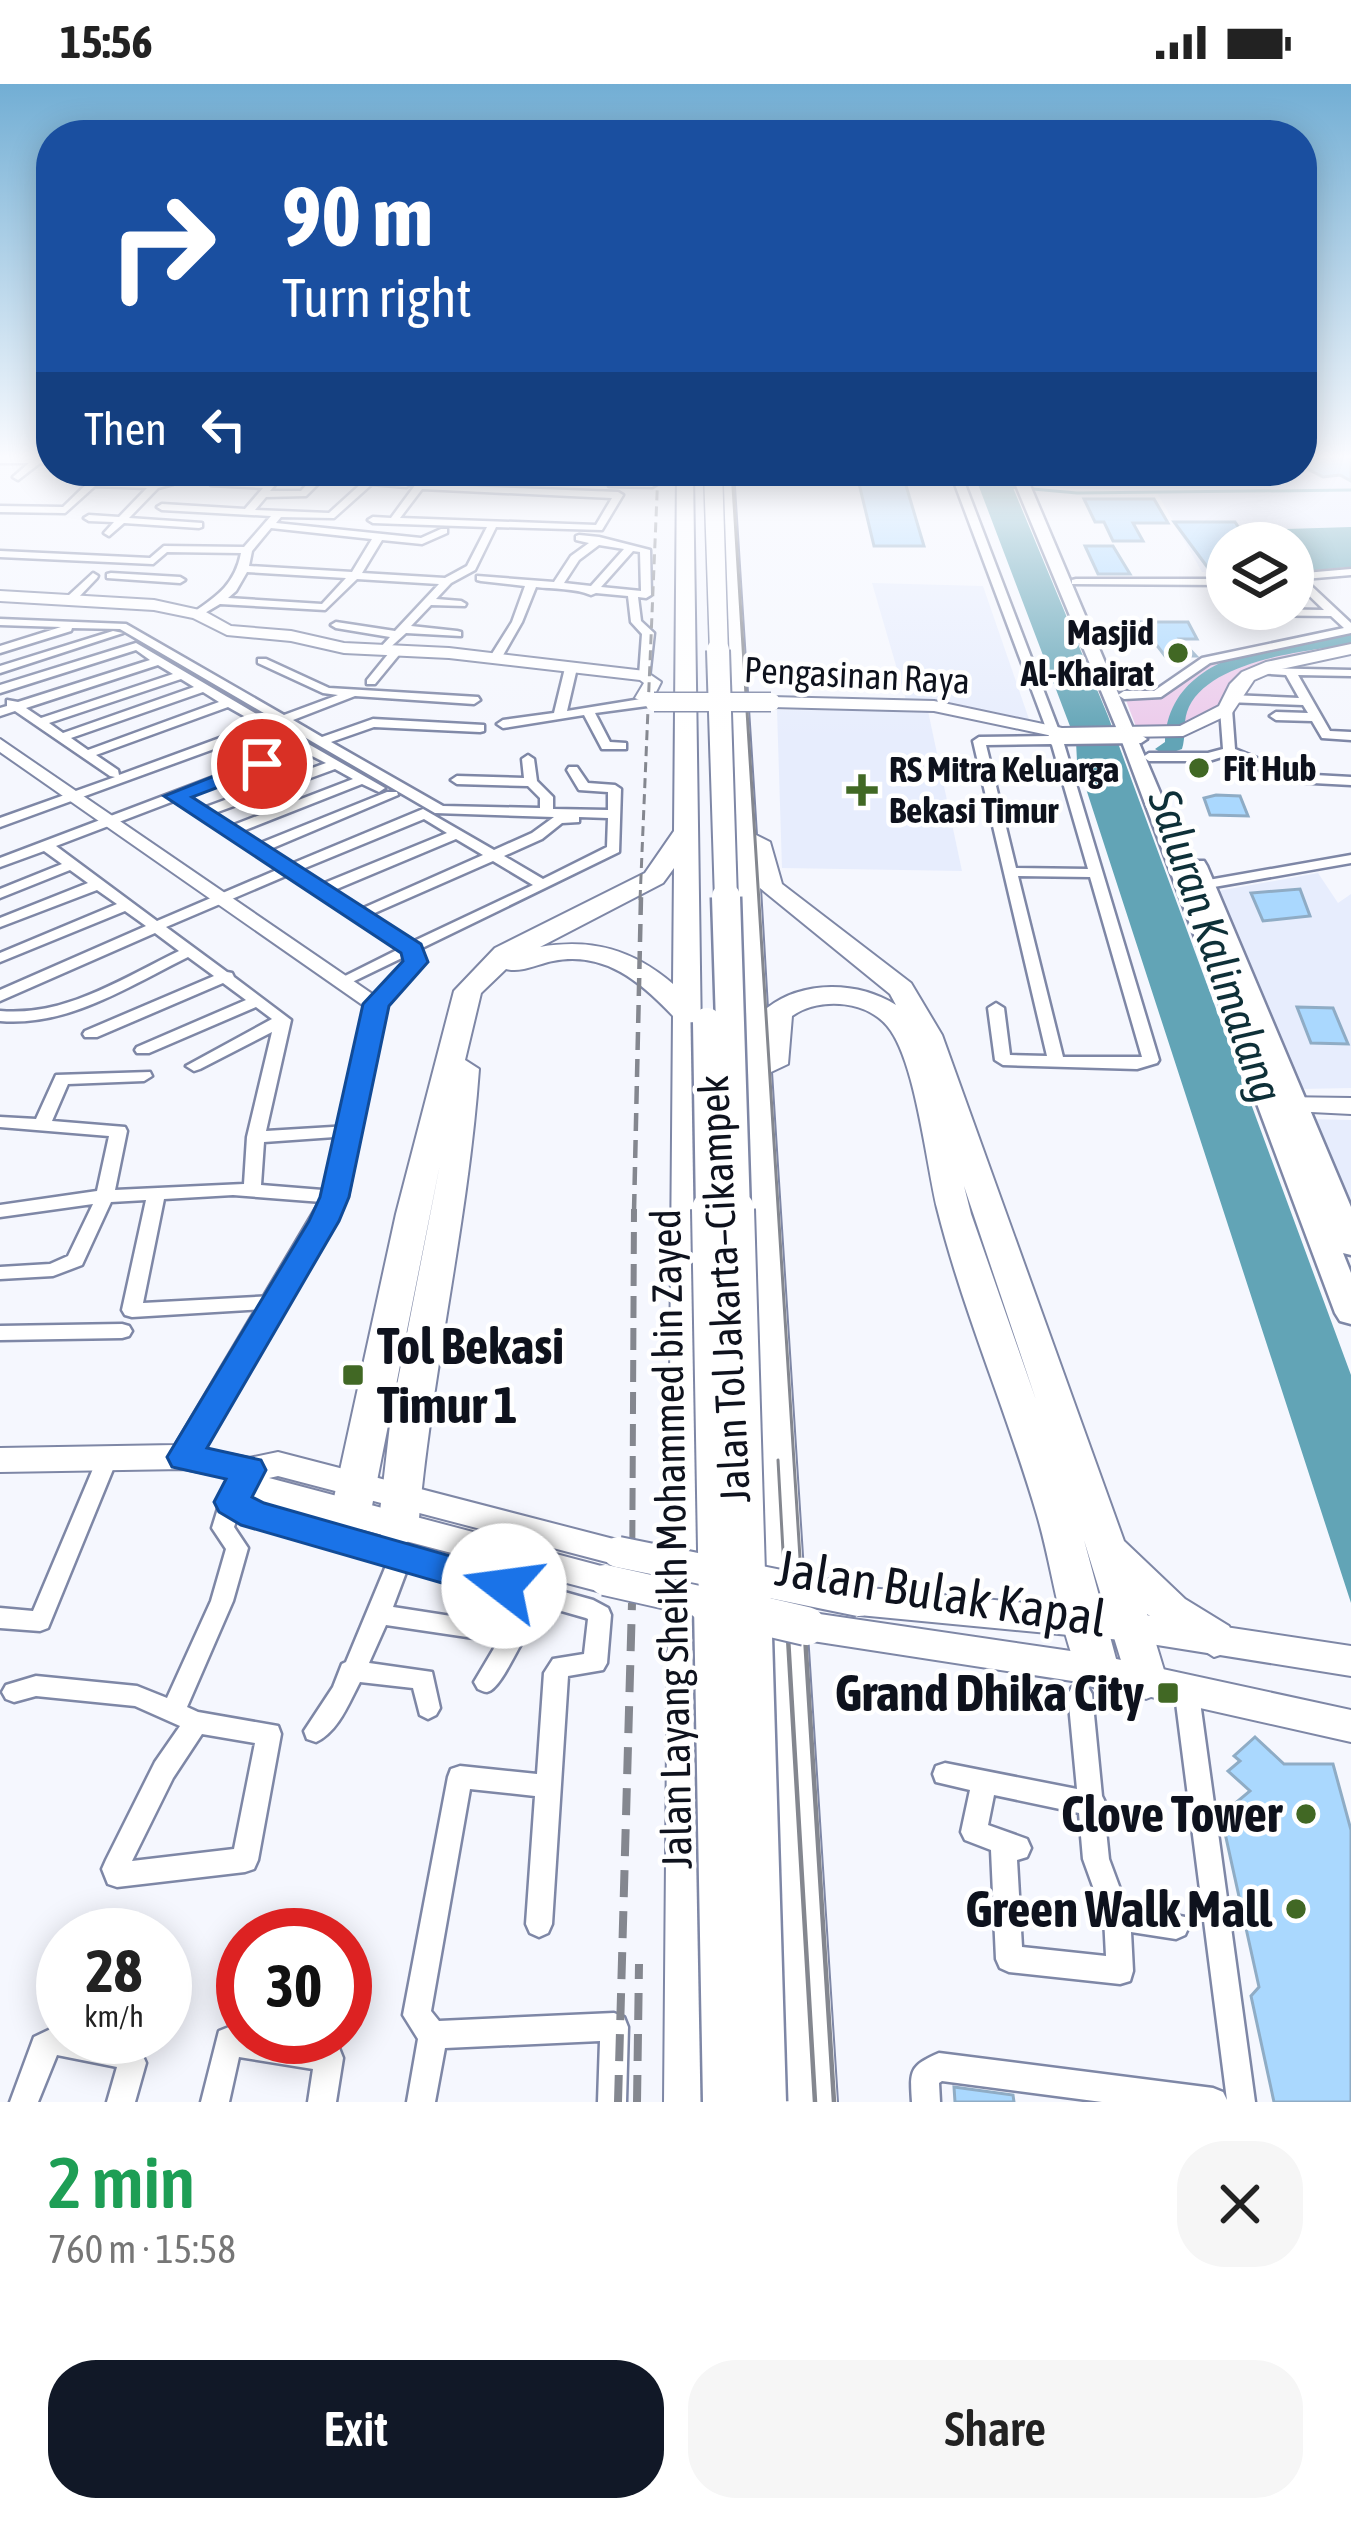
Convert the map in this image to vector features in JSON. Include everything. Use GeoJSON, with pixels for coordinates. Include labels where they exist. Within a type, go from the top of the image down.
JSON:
{"type":"FeatureCollection","features":[{"type":"Feature","properties":{"kind":"highway","name":"Jalan Tol Jakarta–Cikampek"},"geometry":{"type":"LineString","coordinates":[[685,549],[690,2102]]}},
{"type":"Feature","properties":{"kind":"highway","name":"Jalan Layang Sheikh Mohammed bin Zayed"},"geometry":{"type":"LineString","coordinates":[[716,549],[725,2102]]}},
{"type":"Feature","properties":{"kind":"highway","name":"Jalan Layang Sheikh Mohammed bin Zayed"},"geometry":{"type":"LineString","coordinates":[[718,549],[763,2102]]}},
{"type":"Feature","properties":{"kind":"highway","name":"Jalan Tol Jakarta–Cikampek"},"geometry":{"type":"LineString","coordinates":[[721,549],[776,1400],[811,2102]]}},
{"type":"Feature","properties":{"kind":"highway"},"geometry":{"type":"LineString","coordinates":[[740,549],[764,875],[799,912],[878,968],[916,1008],[990,1206],[1132,1627],[1166,1684]]}},
{"type":"Feature","properties":{"kind":"highway"},"geometry":{"type":"LineString","coordinates":[[400,1527],[391,1415],[412,1214],[468,991],[505,954],[654,878],[684,833]]}},
{"type":"Feature","properties":{"kind":"highway"},"geometry":{"type":"LineString","coordinates":[[354,1499],[391,1415],[456,1166],[470,1023],[482,989],[510,964],[580,950],[642,969],[684,1012]]}},
{"type":"Feature","properties":{"kind":"highway"},"geometry":{"type":"LineString","coordinates":[[776,1400],[781,1378],[775,1024],[787,1004],[802,999],[863,1000],[893,1015],[917,1054],[956,1214],[1057,1515],[1087,1622],[1089,1682]]}},
{"type":"Feature","properties":{"kind":"highway"},"geometry":{"type":"LineString","coordinates":[[1105,1545],[1170,1611],[1214,1639]]}},
{"type":"Feature","properties":{"kind":"main road"},"geometry":{"type":"LineString","coordinates":[[1056,549],[1194,886],[1351,1313]]}},
{"type":"Feature","properties":{"kind":"main road"},"geometry":{"type":"LineString","coordinates":[[1101,653],[1124,695],[1135,738]]}},
{"type":"Feature","properties":{"kind":"main road"},"geometry":{"type":"LineString","coordinates":[[1194,886],[1298,1106],[1351,1245]]}},
{"type":"Feature","properties":{"kind":"street"},"geometry":{"type":"LineString","coordinates":[[125,586],[164,549]]}},
{"type":"Feature","properties":{"kind":"street"},"geometry":{"type":"LineString","coordinates":[[198,614],[223,596],[246,569],[247,550],[240,549]]}},
{"type":"Feature","properties":{"kind":"street"},"geometry":{"type":"LineString","coordinates":[[223,596],[320,608],[355,575],[371,549]]}},
{"type":"Feature","properties":{"kind":"street"},"geometry":{"type":"LineString","coordinates":[[371,682],[395,641],[447,581],[471,568],[480,549]]}},
{"type":"Feature","properties":{"kind":"street"},"geometry":{"type":"LineString","coordinates":[[556,588],[584,549]]}},
{"type":"Feature","properties":{"kind":"street"},"geometry":{"type":"LineString","coordinates":[[481,578],[644,596],[648,590],[644,549]]}},
{"type":"Feature","properties":{"kind":"street"},"geometry":{"type":"LineString","coordinates":[[987,549],[1060,735],[1092,873],[1152,1058],[1137,1064],[1003,1060],[996,1008]]}},
{"type":"Feature","properties":{"kind":"street"},"geometry":{"type":"LineString","coordinates":[[591,592],[629,550]]}},
{"type":"Feature","properties":{"kind":"street"},"geometry":{"type":"LineString","coordinates":[[0,554],[153,561]]}},
{"type":"Feature","properties":{"kind":"street"},"geometry":{"type":"LineString","coordinates":[[319,573],[329,558]]}},
{"type":"Feature","properties":{"kind":"street"},"geometry":{"type":"LineString","coordinates":[[246,569],[447,581]]}},
{"type":"Feature","properties":{"kind":"street"},"geometry":{"type":"LineString","coordinates":[[1314,575],[1351,572]]}},
{"type":"Feature","properties":{"kind":"street"},"geometry":{"type":"LineString","coordinates":[[72,598],[93,576]]}},
{"type":"Feature","properties":{"kind":"street"},"geometry":{"type":"LineString","coordinates":[[111,576],[180,580]]}},
{"type":"Feature","properties":{"kind":"street"},"geometry":{"type":"LineString","coordinates":[[1070,582],[1206,583]]}},
{"type":"Feature","properties":{"kind":"street"},"geometry":{"type":"LineString","coordinates":[[496,658],[518,622],[531,585]]}},
{"type":"Feature","properties":{"kind":"street"},"geometry":{"type":"LineString","coordinates":[[0,596],[154,604],[198,614],[226,629],[298,631],[344,649],[457,634]]}},
{"type":"Feature","properties":{"kind":"street"},"geometry":{"type":"LineString","coordinates":[[223,596],[306,598]]}},
{"type":"Feature","properties":{"kind":"street"},"geometry":{"type":"LineString","coordinates":[[633,596],[636,622],[648,633],[645,676]]}},
{"type":"Feature","properties":{"kind":"street"},"geometry":{"type":"LineString","coordinates":[[1314,596],[1351,629]]}},
{"type":"Feature","properties":{"kind":"street"},"geometry":{"type":"LineString","coordinates":[[429,602],[461,604]]}},
{"type":"Feature","properties":{"kind":"street"},"geometry":{"type":"LineString","coordinates":[[1314,614],[1332,614]]}},
{"type":"Feature","properties":{"kind":"street"},"geometry":{"type":"LineString","coordinates":[[2,627],[116,625],[174,656],[305,747],[543,885]]}},
{"type":"Feature","properties":{"kind":"street"},"geometry":{"type":"LineString","coordinates":[[336,625],[395,641],[496,658],[645,676],[652,682],[644,697],[651,702]]}},
{"type":"Feature","properties":{"kind":"street"},"geometry":{"type":"LineString","coordinates":[[2,627],[117,633],[228,703],[321,741],[440,810],[615,816]]}},
{"type":"Feature","properties":{"kind":"street"},"geometry":{"type":"LineString","coordinates":[[0,650],[67,629]]}},
{"type":"Feature","properties":{"kind":"street"},"geometry":{"type":"LineString","coordinates":[[1124,695],[1157,695],[1206,660],[1273,638],[1351,629]]}},
{"type":"Feature","properties":{"kind":"street"},"geometry":{"type":"LineString","coordinates":[[1268,630],[1302,657]]}},
{"type":"Feature","properties":{"kind":"street"},"geometry":{"type":"LineString","coordinates":[[1303,630],[1307,637]]}},
{"type":"Feature","properties":{"kind":"street"},"geometry":{"type":"LineString","coordinates":[[0,670],[117,633]]}},
{"type":"Feature","properties":{"kind":"street"},"geometry":{"type":"LineString","coordinates":[[0,693],[136,646]]}},
{"type":"Feature","properties":{"kind":"street"},"geometry":{"type":"LineString","coordinates":[[1261,671],[1302,657],[1351,649]]}},
{"type":"Feature","properties":{"kind":"street"},"geometry":{"type":"LineString","coordinates":[[0,712],[174,656]]}},
{"type":"Feature","properties":{"kind":"street"},"geometry":{"type":"LineString","coordinates":[[262,662],[334,692],[475,700]]}},
{"type":"Feature","properties":{"kind":"street"},"geometry":{"type":"LineString","coordinates":[[560,714],[565,664]]}},
{"type":"Feature","properties":{"kind":"street"},"geometry":{"type":"LineString","coordinates":[[1261,671],[1351,673]]}},
{"type":"Feature","properties":{"kind":"street","name":"Pengasinan Raya"},"geometry":{"type":"LineString","coordinates":[[651,702],[934,706],[1060,735],[1135,738],[1206,722],[1228,710],[1248,676],[1261,671]]}},
{"type":"Feature","properties":{"kind":"street"},"geometry":{"type":"LineString","coordinates":[[1291,673],[1326,735],[1351,736]]}},
{"type":"Feature","properties":{"kind":"street"},"geometry":{"type":"LineString","coordinates":[[40,722],[181,675]]}},
{"type":"Feature","properties":{"kind":"street"},"geometry":{"type":"LineString","coordinates":[[62,737],[203,688]]}},
{"type":"Feature","properties":{"kind":"street"},"geometry":{"type":"LineString","coordinates":[[1,815],[270,720],[334,692]]}},
{"type":"Feature","properties":{"kind":"street"},"geometry":{"type":"LineString","coordinates":[[0,693],[114,773]]}},
{"type":"Feature","properties":{"kind":"street"},"geometry":{"type":"LineString","coordinates":[[70,793],[114,773],[350,694]]}},
{"type":"Feature","properties":{"kind":"street"},"geometry":{"type":"LineString","coordinates":[[503,724],[651,702]]}},
{"type":"Feature","properties":{"kind":"street"},"geometry":{"type":"LineString","coordinates":[[1229,752],[1228,710],[1306,702]]}},
{"type":"Feature","properties":{"kind":"street"},"geometry":{"type":"LineString","coordinates":[[88,754],[228,703]]}},
{"type":"Feature","properties":{"kind":"street"},"geometry":{"type":"LineString","coordinates":[[588,711],[606,746],[622,746]]}},
{"type":"Feature","properties":{"kind":"street"},"geometry":{"type":"LineString","coordinates":[[1276,716],[1316,717]]}},
{"type":"Feature","properties":{"kind":"street"},"geometry":{"type":"LineString","coordinates":[[321,741],[373,723],[480,728]]}},
{"type":"Feature","properties":{"kind":"street"},"geometry":{"type":"LineString","coordinates":[[1056,1062],[979,741],[1060,735]]}},
{"type":"Feature","properties":{"kind":"street"},"geometry":{"type":"LineString","coordinates":[[1135,738],[1209,757],[1229,752],[1256,762],[1278,778],[1351,781]]}},
{"type":"Feature","properties":{"kind":"street"},"geometry":{"type":"LineString","coordinates":[[0,744],[376,1004]]}},
{"type":"Feature","properties":{"kind":"street"},"geometry":{"type":"LineString","coordinates":[[0,862],[305,747]]}},
{"type":"Feature","properties":{"kind":"street"},"geometry":{"type":"LineString","coordinates":[[528,759],[531,782]]}},
{"type":"Feature","properties":{"kind":"street"},"geometry":{"type":"LineString","coordinates":[[202,813],[336,764]]}},
{"type":"Feature","properties":{"kind":"street"},"geometry":{"type":"LineString","coordinates":[[341,982],[614,849],[615,789],[584,787],[574,770]]}},
{"type":"Feature","properties":{"kind":"street"},"geometry":{"type":"LineString","coordinates":[[230,831],[363,779]]}},
{"type":"Feature","properties":{"kind":"street"},"geometry":{"type":"LineString","coordinates":[[457,781],[531,782],[547,796],[546,811]]}},
{"type":"Feature","properties":{"kind":"street"},"geometry":{"type":"LineString","coordinates":[[175,796],[413,950]]}},
{"type":"Feature","properties":{"kind":"street"},"geometry":{"type":"LineString","coordinates":[[257,849],[392,796]]}},
{"type":"Feature","properties":{"kind":"street"},"geometry":{"type":"LineString","coordinates":[[0,996],[218,898],[425,814]]}},
{"type":"Feature","properties":{"kind":"street"},"geometry":{"type":"LineString","coordinates":[[359,914],[547,831],[559,818],[615,816]]}},
{"type":"Feature","properties":{"kind":"street"},"geometry":{"type":"LineString","coordinates":[[322,890],[458,833]]}},
{"type":"Feature","properties":{"kind":"street"},"geometry":{"type":"LineString","coordinates":[[45,845],[283,1020]]}},
{"type":"Feature","properties":{"kind":"street"},"geometry":{"type":"LineString","coordinates":[[1194,886],[1351,859]]}},
{"type":"Feature","properties":{"kind":"street"},"geometry":{"type":"LineString","coordinates":[[0,893],[71,865]]}},
{"type":"Feature","properties":{"kind":"street"},"geometry":{"type":"LineString","coordinates":[[1013,872],[1092,873]]}},
{"type":"Feature","properties":{"kind":"street"},"geometry":{"type":"LineString","coordinates":[[0,923],[96,885]]}},
{"type":"Feature","properties":{"kind":"street"},"geometry":{"type":"LineString","coordinates":[[0,958],[125,906]]}},
{"type":"Feature","properties":{"kind":"street"},"geometry":{"type":"LineString","coordinates":[[184,1457],[335,1197],[376,1004],[414,966],[413,950]]}},
{"type":"Feature","properties":{"kind":"street"},"geometry":{"type":"LineString","coordinates":[[0,1016],[15,1020],[49,1014],[190,951]]}},
{"type":"Feature","properties":{"kind":"street"},"geometry":{"type":"LineString","coordinates":[[91,1034],[227,976]]}},
{"type":"Feature","properties":{"kind":"street"},"geometry":{"type":"LineString","coordinates":[[143,1050],[258,1001]]}},
{"type":"Feature","properties":{"kind":"street"},"geometry":{"type":"LineString","coordinates":[[194,1066],[283,1020]]}},
{"type":"Feature","properties":{"kind":"street"},"geometry":{"type":"LineString","coordinates":[[252,1190],[256,1137],[283,1020]]}},
{"type":"Feature","properties":{"kind":"street"},"geometry":{"type":"LineString","coordinates":[[41,1126],[62,1079],[144,1076]]}},
{"type":"Feature","properties":{"kind":"street"},"geometry":{"type":"LineString","coordinates":[[1272,1105],[1351,1106]]}},
{"type":"Feature","properties":{"kind":"street"},"geometry":{"type":"LineString","coordinates":[[0,1122],[119,1131],[105,1196],[74,1260],[52,1270],[0,1273]]}},
{"type":"Feature","properties":{"kind":"street"},"geometry":{"type":"LineString","coordinates":[[256,1137],[350,1131]]}},
{"type":"Feature","properties":{"kind":"street"},"geometry":{"type":"LineString","coordinates":[[0,1211],[156,1192],[252,1190],[335,1197]]}},
{"type":"Feature","properties":{"kind":"street"},"geometry":{"type":"LineString","coordinates":[[156,1192],[132,1310],[274,1304]]}},
{"type":"Feature","properties":{"kind":"street"},"geometry":{"type":"LineString","coordinates":[[0,1333],[122,1331]]}},
{"type":"Feature","properties":{"kind":"street"},"geometry":{"type":"LineString","coordinates":[[0,1618],[40,1621],[108,1457]]}},
{"type":"Feature","properties":{"kind":"street","name":"Jalan Bulak Kapal"},"geometry":{"type":"LineString","coordinates":[[0,1460],[184,1457],[249,1470],[260,1491],[354,1499],[400,1527],[612,1566],[859,1600],[1132,1627],[1351,1661]]}},
{"type":"Feature","properties":{"kind":"street"},"geometry":{"type":"LineString","coordinates":[[14,1692],[35,1686],[137,1696],[184,1717],[269,1735],[244,1860],[116,1874],[184,1717],[237,1548],[223,1528],[249,1470]]}},
{"type":"Feature","properties":{"kind":"street"},"geometry":{"type":"LineString","coordinates":[[231,1502],[254,1514],[400,1527],[600,1615],[596,1661],[590,1666],[561,1666],[556,1672],[539,1924]]}},
{"type":"Feature","properties":{"kind":"street"},"geometry":{"type":"LineString","coordinates":[[316,1731],[333,1712],[380,1616],[400,1527]]}},
{"type":"Feature","properties":{"kind":"street","name":"Jalan Bulak Kapal"},"geometry":{"type":"LineString","coordinates":[[612,1566],[806,1626],[1089,1682],[1166,1684],[1351,1726]]}},
{"type":"Feature","properties":{"kind":"street"},"geometry":{"type":"LineString","coordinates":[[380,1616],[494,1628],[508,1646],[486,1682]]}},
{"type":"Feature","properties":{"kind":"street"},"geometry":{"type":"LineString","coordinates":[[350,1671],[424,1679],[428,1708]]}},
{"type":"Feature","properties":{"kind":"street"},"geometry":{"type":"LineString","coordinates":[[984,1784],[972,1826],[981,1837],[1011,1846],[1009,1959],[1118,1972],[1118,1916],[1096,1859],[1089,1682]]}},
{"type":"Feature","properties":{"kind":"street"},"geometry":{"type":"LineString","coordinates":[[1166,1684],[1241,2102]]}},
{"type":"Feature","properties":{"kind":"street"},"geometry":{"type":"LineString","coordinates":[[945,1774],[1094,1804]]}},
{"type":"Feature","properties":{"kind":"street"},"geometry":{"type":"LineString","coordinates":[[421,2102],[433,2035],[417,2015],[417,2006],[460,1777],[547,1786]]}},
{"type":"Feature","properties":{"kind":"street"},"geometry":{"type":"LineString","coordinates":[[1118,1916],[1177,1926]]}},
{"type":"Feature","properties":{"kind":"street"},"geometry":{"type":"LineString","coordinates":[[433,2035],[609,2025],[615,2031],[612,2102]]}},
{"type":"Feature","properties":{"kind":"street"},"geometry":{"type":"LineString","coordinates":[[215,2102],[229,2041],[329,2058],[322,2102]]}},
{"type":"Feature","properties":{"kind":"street"},"geometry":{"type":"LineString","coordinates":[[24,2102],[49,2043],[121,2053],[132,2063],[121,2102]]}},
{"type":"Feature","properties":{"kind":"street"},"geometry":{"type":"LineString","coordinates":[[926,2102],[924,2076],[939,2067],[1197,2101]]}},
{"type":"Feature","properties":{"kind":"shaded area"},"geometry":{"type":"Polygon","coordinates":[[[1189,549],[1206,549],[1206,572],[1202,572],[1189,549]]]}},
{"type":"Feature","properties":{"kind":"shaded area"},"geometry":{"type":"Polygon","coordinates":[[[1314,549],[1351,549],[1351,570],[1314,573],[1314,549]]]}},
{"type":"Feature","properties":{"kind":"shaded area"},"geometry":{"type":"Polygon","coordinates":[[[872,583],[983,586],[1030,722],[968,707],[906,700],[872,583]]]}},
{"type":"Feature","properties":{"kind":"shaded area"},"geometry":{"type":"Polygon","coordinates":[[[1351,630],[1351,649],[1248,676],[1225,705],[1202,721],[1138,732],[1124,695],[1152,696],[1206,660],[1351,630]]]}},
{"type":"Feature","properties":{"kind":"shaded area","name":"RS Mitra Keluarga Bekasi Timur"},"geometry":{"type":"Polygon","coordinates":[[[777,710],[928,711],[962,871],[782,868],[777,710]]]}},
{"type":"Feature","properties":{"kind":"shaded area"},"geometry":{"type":"Polygon","coordinates":[[[1318,873],[1338,903],[1351,894],[1351,1088],[1300,1089],[1218,891],[1318,873]]]}},
{"type":"Feature","properties":{"kind":"shaded area"},"geometry":{"type":"Polygon","coordinates":[[[1309,1119],[1351,1120],[1351,1218],[1309,1119]]]}},
{"type":"Feature","properties":{"kind":"water"},"geometry":{"type":"Polygon","coordinates":[[[1003,549],[1039,549],[1108,716],[1351,1375],[1351,1603],[1077,761],[1076,742],[1003,549]]]}},
{"type":"Feature","properties":{"kind":"water"},"geometry":{"type":"Polygon","coordinates":[[[1314,549],[1351,549],[1351,567],[1314,570],[1314,549]]]}},
{"type":"Feature","properties":{"kind":"building"},"geometry":{"type":"Polygon","coordinates":[[[1086,549],[1115,549],[1130,574],[1098,574],[1086,549]]]}},
{"type":"Feature","properties":{"kind":"building"},"geometry":{"type":"Polygon","coordinates":[[[1194,549],[1206,549],[1206,565],[1194,549]]]}},
{"type":"Feature","properties":{"kind":"building"},"geometry":{"type":"Polygon","coordinates":[[[1139,622],[1188,622],[1197,639],[1180,639],[1196,656],[1165,656],[1139,622]]]}},
{"type":"Feature","properties":{"kind":"building"},"geometry":{"type":"Polygon","coordinates":[[[1240,796],[1248,816],[1210,815],[1204,798],[1240,796]]]}},
{"type":"Feature","properties":{"kind":"building"},"geometry":{"type":"Polygon","coordinates":[[[1300,889],[1310,916],[1263,921],[1251,893],[1300,889]]]}},
{"type":"Feature","properties":{"kind":"building"},"geometry":{"type":"Polygon","coordinates":[[[1297,1007],[1333,1008],[1348,1044],[1311,1043],[1297,1007]]]}},
{"type":"Feature","properties":{"kind":"building","name":"Green Walk Mall"},"geometry":{"type":"Polygon","coordinates":[[[1255,1737],[1284,1764],[1333,1764],[1351,1830],[1351,2102],[1274,2102],[1251,1996],[1259,1987],[1221,1815],[1250,1791],[1228,1771],[1240,1761],[1234,1756],[1255,1737]]]}},
{"type":"Feature","properties":{"kind":"building"},"geometry":{"type":"Polygon","coordinates":[[[954,2087],[1013,2095],[1014,2102],[955,2102],[954,2087]]]}},
{"type":"Feature","properties":{"kind":"waterway"},"geometry":{"type":"LineString","coordinates":[[1165,749],[1175,745],[1179,707],[1209,676],[1256,657],[1351,640]]}},
{"type":"Feature","properties":{"kind":"tram line"},"geometry":{"type":"LineString","coordinates":[[737,549],[803,1606]]}},
{"type":"Feature","properties":{"kind":"tram line"},"geometry":{"type":"LineString","coordinates":[[778,1460],[786,1606]]}},
{"type":"Feature","properties":{"kind":"tram line"},"geometry":{"type":"LineString","coordinates":[[786,1603],[815,2102]]}},
{"type":"Feature","properties":{"kind":"tram line"},"geometry":{"type":"LineString","coordinates":[[803,1603],[834,2102]]}},
{"type":"Feature","properties":{"kind":"railway"},"geometry":{"type":"LineString","coordinates":[[640,900],[655,549]]}},
{"type":"Feature","properties":{"kind":"railway"},"geometry":{"type":"LineString","coordinates":[[634,1212],[641,897]]}},
{"type":"Feature","properties":{"kind":"railway"},"geometry":{"type":"LineString","coordinates":[[632,1606],[634,1209]]}},
{"type":"Feature","properties":{"kind":"railway"},"geometry":{"type":"LineString","coordinates":[[618,2102],[632,1603]]}},
{"type":"Feature","properties":{"kind":"railway"},"geometry":{"type":"LineString","coordinates":[[637,2102],[639,1964]]}},
{"type":"Feature","properties":{"kind":"place","name":"Masjid Al-Khairat"},"geometry":{"type":"Point","coordinates":[1178,653]}},
{"type":"Feature","properties":{"kind":"place","name":"Fit Hub"},"geometry":{"type":"Point","coordinates":[1199,768]}},
{"type":"Feature","properties":{"kind":"place","name":"RS Mitra Keluarga Bekasi Timur"},"geometry":{"type":"Point","coordinates":[862,790]}},
{"type":"Feature","properties":{"kind":"place","name":"Tol Bekasi Timur 1"},"geometry":{"type":"Point","coordinates":[353,1375]}},
{"type":"Feature","properties":{"kind":"place","name":"Grand Dhika City"},"geometry":{"type":"Point","coordinates":[1168,1693]}},
{"type":"Feature","properties":{"kind":"place","name":"Clove Tower"},"geometry":{"type":"Point","coordinates":[1306,1814]}},
{"type":"Feature","properties":{"kind":"place","name":"Green Walk Mall"},"geometry":{"type":"Point","coordinates":[1296,1909]}},
{"type":"Feature","properties":{"kind":"route"},"geometry":{"type":"LineString","coordinates":[[262,764],[175,796],[413,950],[416,962],[376,1004],[335,1197],[324,1221],[184,1457],[249,1470],[231,1502],[254,1514],[504,1586]]}},
{"type":"Feature","properties":{"kind":"water label","name":"Saluran Kalimalang"},"geometry":{"type":"Point","coordinates":[1216,946]}}]}
